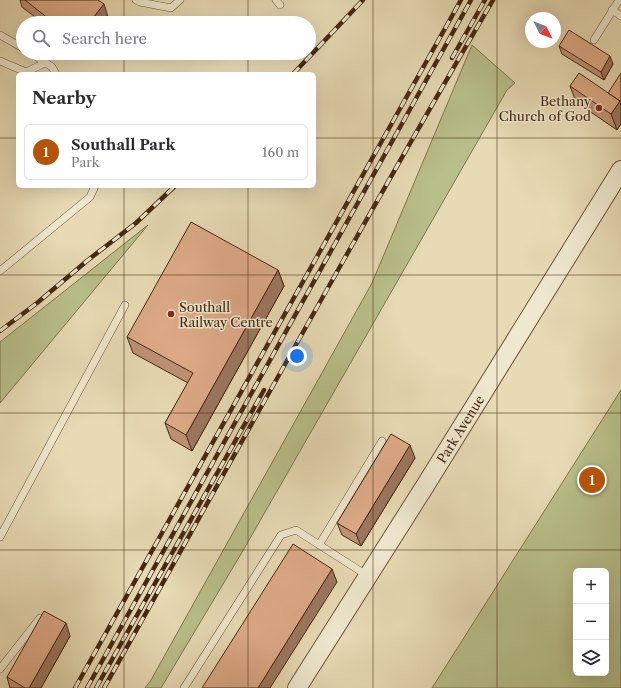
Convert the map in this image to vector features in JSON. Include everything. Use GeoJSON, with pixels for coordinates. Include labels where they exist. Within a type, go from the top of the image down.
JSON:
{"type":"FeatureCollection","features":[{"type":"Feature","properties":{"kind":"street","name":"Park Avenue"},"geometry":{"type":"LineString","coordinates":[[297,688],[621,170]]}},
{"type":"Feature","properties":{"kind":"lane"},"geometry":{"type":"LineString","coordinates":[[136,0],[171,8],[180,0]]}},
{"type":"Feature","properties":{"kind":"lane"},"geometry":{"type":"LineString","coordinates":[[594,40],[618,0]]}},
{"type":"Feature","properties":{"kind":"lane"},"geometry":{"type":"LineString","coordinates":[[612,10],[621,16]]}},
{"type":"Feature","properties":{"kind":"lane"},"geometry":{"type":"LineString","coordinates":[[0,35],[16,44]]}},
{"type":"Feature","properties":{"kind":"lane"},"geometry":{"type":"LineString","coordinates":[[41,60],[52,67],[55,72]]}},
{"type":"Feature","properties":{"kind":"lane"},"geometry":{"type":"LineString","coordinates":[[0,61],[26,72],[45,63]]}},
{"type":"Feature","properties":{"kind":"lane"},"geometry":{"type":"LineString","coordinates":[[0,271],[90,197],[94,188]]}},
{"type":"Feature","properties":{"kind":"lane"},"geometry":{"type":"LineString","coordinates":[[0,537],[125,305]]}},
{"type":"Feature","properties":{"kind":"lane"},"geometry":{"type":"LineString","coordinates":[[319,545],[382,440]]}},
{"type":"Feature","properties":{"kind":"lane"},"geometry":{"type":"LineString","coordinates":[[184,688],[281,535],[296,530],[368,576]]}},
{"type":"Feature","properties":{"kind":"lane"},"geometry":{"type":"LineString","coordinates":[[0,669],[40,618]]}},
{"type":"Feature","properties":{"kind":"green space"},"geometry":{"type":"Polygon","coordinates":[[[472,45],[515,83],[507,90],[241,554],[161,688],[145,688],[151,680],[372,283],[472,45]]]}},
{"type":"Feature","properties":{"kind":"green space"},"geometry":{"type":"Polygon","coordinates":[[[148,225],[0,403],[0,342],[148,225]]]}},
{"type":"Feature","properties":{"kind":"green space"},"geometry":{"type":"Polygon","coordinates":[[[621,390],[621,688],[432,688],[621,390]]]}},
{"type":"Feature","properties":{"kind":"building"},"geometry":{"type":"Polygon","coordinates":[[[25,0],[98,0],[104,4],[95,16],[45,16],[25,0]]]}},
{"type":"Feature","properties":{"kind":"building"},"geometry":{"type":"Polygon","coordinates":[[[569,30],[610,56],[601,72],[561,47],[561,43],[569,30]]]}},
{"type":"Feature","properties":{"kind":"building"},"geometry":{"type":"Polygon","coordinates":[[[579,73],[620,101],[611,114],[570,86],[579,73]]]}},
{"type":"Feature","properties":{"kind":"building"},"geometry":{"type":"Polygon","coordinates":[[[621,73],[621,105],[620,101],[608,93],[621,73]]]}},
{"type":"Feature","properties":{"kind":"building"},"geometry":{"type":"Polygon","coordinates":[[[191,222],[278,270],[186,435],[165,423],[193,373],[127,337],[191,222]]]}},
{"type":"Feature","properties":{"kind":"building"},"geometry":{"type":"Polygon","coordinates":[[[391,434],[410,445],[356,534],[337,523],[391,434]]]}},
{"type":"Feature","properties":{"kind":"building"},"geometry":{"type":"Polygon","coordinates":[[[293,544],[332,569],[258,688],[202,688],[293,544]]]}},
{"type":"Feature","properties":{"kind":"building"},"geometry":{"type":"Polygon","coordinates":[[[44,611],[66,623],[29,688],[25,688],[7,677],[44,611]]]}},
{"type":"Feature","properties":{"kind":"railway"},"geometry":{"type":"LineString","coordinates":[[316,50],[363,0]]}},
{"type":"Feature","properties":{"kind":"railway"},"geometry":{"type":"LineString","coordinates":[[75,688],[461,0]]}},
{"type":"Feature","properties":{"kind":"railway"},"geometry":{"type":"LineString","coordinates":[[87,688],[471,0]]}},
{"type":"Feature","properties":{"kind":"railway"},"geometry":{"type":"LineString","coordinates":[[452,58],[485,0]]}},
{"type":"Feature","properties":{"kind":"railway"},"geometry":{"type":"LineString","coordinates":[[104,688],[345,257],[493,0]]}},
{"type":"Feature","properties":{"kind":"railway"},"geometry":{"type":"LineString","coordinates":[[295,72],[306,60]]}},
{"type":"Feature","properties":{"kind":"railway"},"geometry":{"type":"LineString","coordinates":[[0,331],[136,223],[173,188]]}},
{"type":"Feature","properties":{"kind":"railway"},"geometry":{"type":"LineString","coordinates":[[96,688],[264,390]]}},
{"type":"Feature","properties":{"kind":"place","name":"Bethany Church of God"},"geometry":{"type":"Point","coordinates":[599,108]}},
{"type":"Feature","properties":{"kind":"place","name":"Southall Railway Centre"},"geometry":{"type":"Point","coordinates":[171,314]}},
{"type":"Feature","properties":{"kind":"place","name":"Southall Park"},"geometry":{"type":"Point","coordinates":[592,480]}}]}
